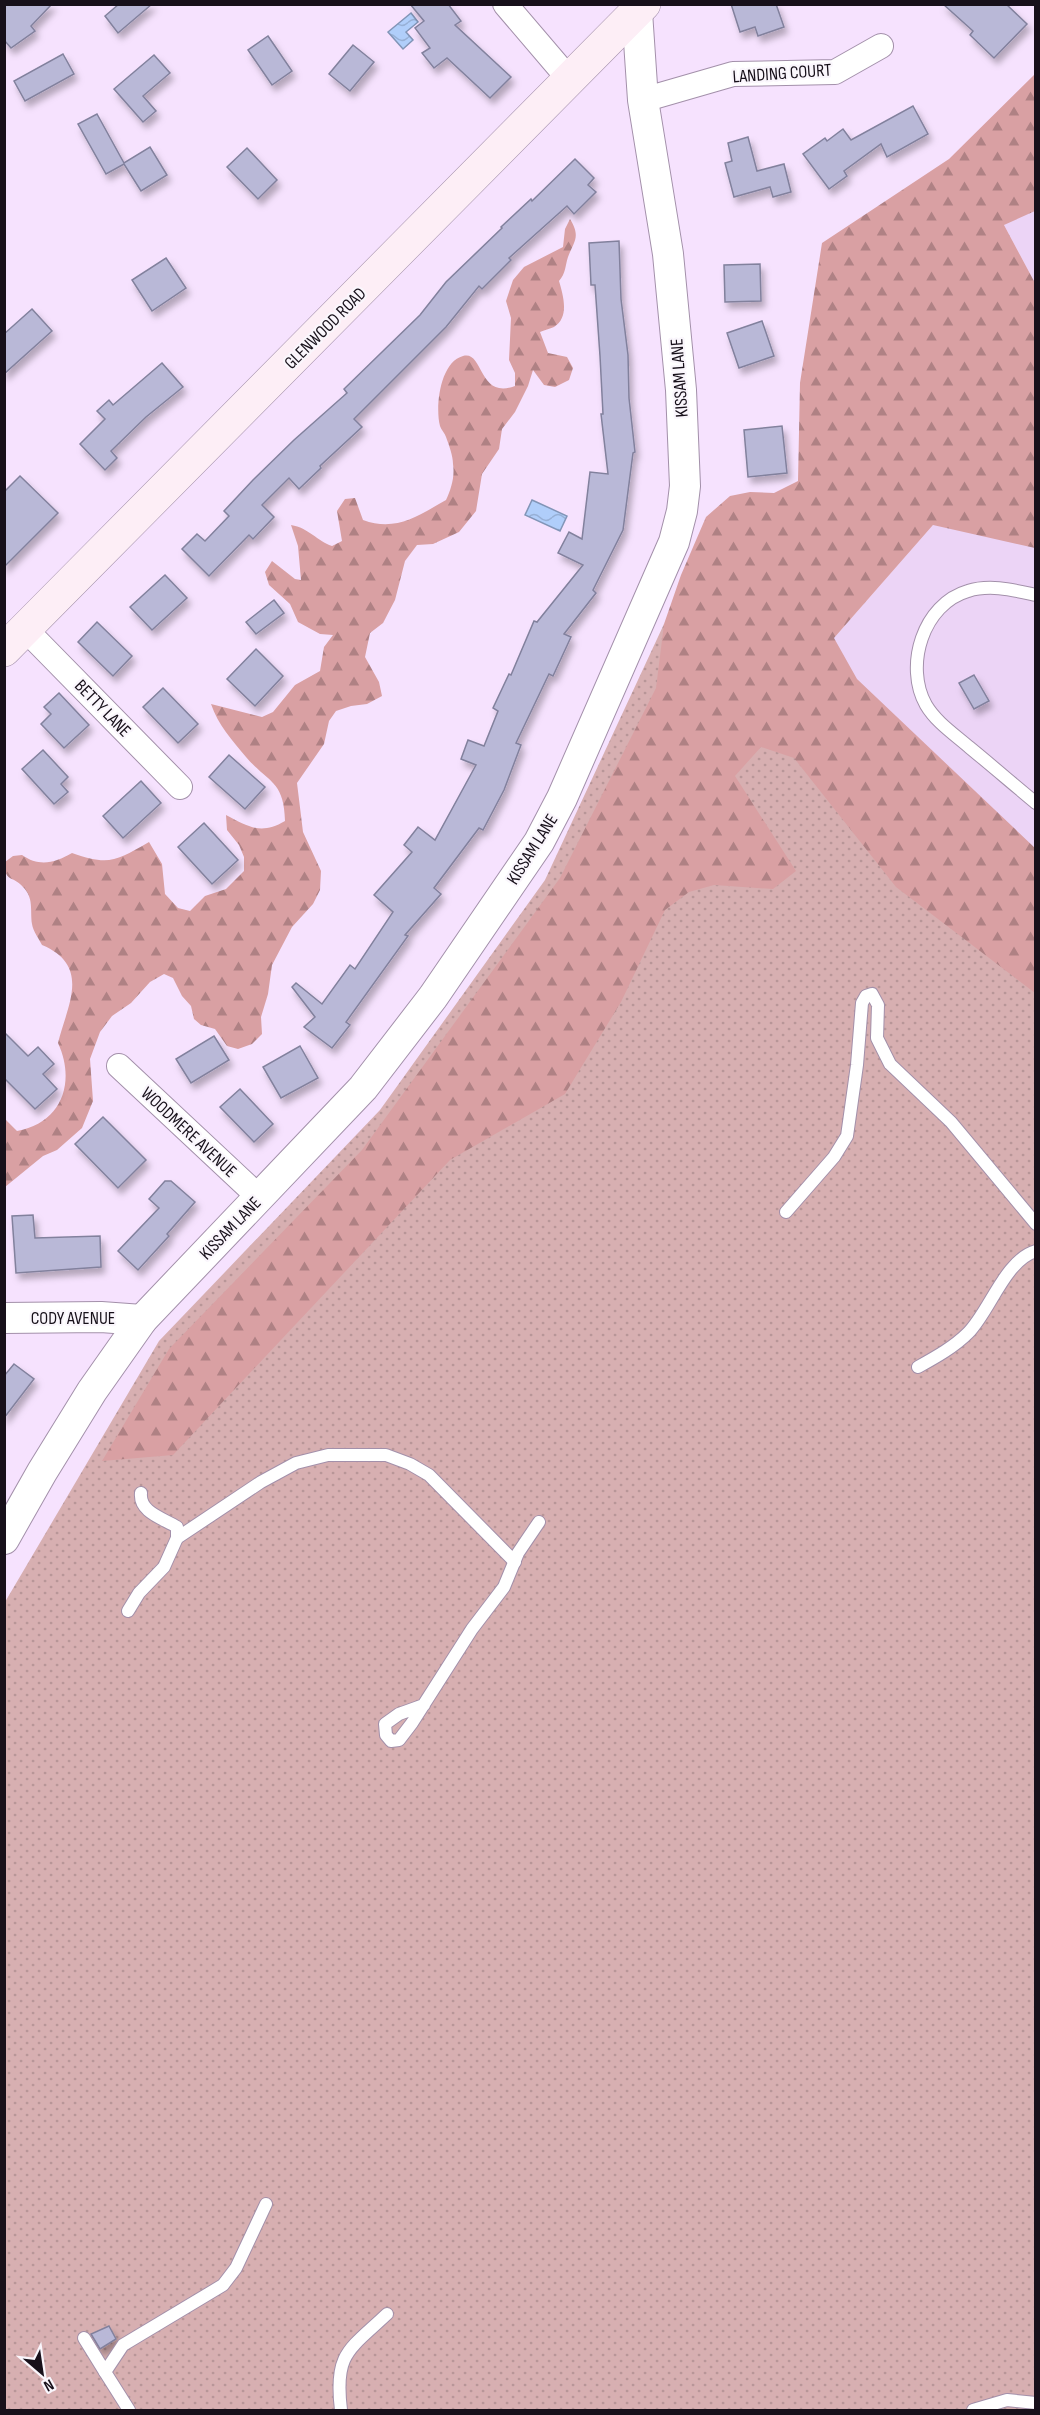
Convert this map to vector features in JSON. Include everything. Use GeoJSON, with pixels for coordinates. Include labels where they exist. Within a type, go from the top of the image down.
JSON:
{"type":"FeatureCollection","features":[{"type":"Feature","properties":{"kind":"main road","name":"GLENWOOD ROAD"},"geometry":{"type":"LineString","coordinates":[[13,635],[641,8]]}},
{"type":"Feature","properties":{"kind":"street"},"geometry":{"type":"LineString","coordinates":[[505,4],[569,80]]}},
{"type":"Feature","properties":{"kind":"street","name":"KISSAM LANE"},"geometry":{"type":"LineString","coordinates":[[4,1539],[92,1391],[142,1320],[363,1088],[432,997],[540,842],[562,798],[674,542],[685,486],[681,390],[668,254],[643,100],[641,8]]}},
{"type":"Feature","properties":{"kind":"street","name":"LANDING COURT"},"geometry":{"type":"LineString","coordinates":[[643,100],[733,74],[835,72],[881,46]]}},
{"type":"Feature","properties":{"kind":"street","name":"BETTY LANE"},"geometry":{"type":"LineString","coordinates":[[13,635],[180,788]]}},
{"type":"Feature","properties":{"kind":"street","name":"WOODMERE AVENUE"},"geometry":{"type":"LineString","coordinates":[[119,1066],[259,1197]]}},
{"type":"Feature","properties":{"kind":"street","name":"CODY AVENUE"},"geometry":{"type":"LineString","coordinates":[[4,1318],[101,1317],[142,1320]]}},
{"type":"Feature","properties":{"kind":"lane"},"geometry":{"type":"LineString","coordinates":[[1035,595],[997,587],[967,591],[947,602],[936,612],[922,635],[916,664],[919,688],[926,705],[940,723],[1035,803]]}},
{"type":"Feature","properties":{"kind":"lane"},"geometry":{"type":"LineString","coordinates":[[786,1212],[828,1165],[847,1136],[857,1065],[862,1003],[866,996],[872,994],[878,1005],[877,1038],[890,1064],[951,1122],[1035,1224]]}},
{"type":"Feature","properties":{"kind":"lane"},"geometry":{"type":"LineString","coordinates":[[918,1367],[945,1352],[968,1333],[1010,1271],[1024,1255],[1035,1251]]}},
{"type":"Feature","properties":{"kind":"lane"},"geometry":{"type":"LineString","coordinates":[[177,1538],[261,1482],[296,1463],[328,1455],[386,1455],[410,1464],[429,1475],[515,1562]]}},
{"type":"Feature","properties":{"kind":"lane"},"geometry":{"type":"LineString","coordinates":[[128,1611],[139,1593],[164,1567],[177,1538],[177,1527],[143,1507],[141,1493]]}},
{"type":"Feature","properties":{"kind":"lane"},"geometry":{"type":"LineString","coordinates":[[424,1705],[472,1629],[504,1587],[518,1552],[539,1522]]}},
{"type":"Feature","properties":{"kind":"lane"},"geometry":{"type":"LineString","coordinates":[[105,2372],[123,2345],[223,2285],[236,2268],[266,2204]]}},
{"type":"Feature","properties":{"kind":"lane"},"geometry":{"type":"LineString","coordinates":[[341,2410],[338,2388],[345,2355],[358,2339],[387,2314]]}},
{"type":"Feature","properties":{"kind":"lane"},"geometry":{"type":"LineString","coordinates":[[84,2338],[129,2410]]}},
{"type":"Feature","properties":{"kind":"lane"},"geometry":{"type":"LineString","coordinates":[[973,2410],[1007,2400],[1035,2403]]}},
{"type":"Feature","properties":{"kind":"shaded area"},"geometry":{"type":"Polygon","coordinates":[[[1035,206],[1035,283],[1004,225],[1035,206]]]}},
{"type":"Feature","properties":{"kind":"shaded area"},"geometry":{"type":"Polygon","coordinates":[[[1035,462],[1035,937],[786,727],[834,638],[933,525],[1035,462]]]}},
{"type":"Feature","properties":{"kind":"shaded area"},"geometry":{"type":"Polygon","coordinates":[[[664,624],[1035,937],[1035,2410],[5,2410],[5,1602],[159,1341],[380,1110],[545,880],[664,624]]]}},
{"type":"Feature","properties":{"kind":"green space"},"geometry":{"type":"Polygon","coordinates":[[[1035,74],[1035,211],[1004,225],[1035,283],[1035,548],[933,525],[834,638],[857,679],[1035,848],[1035,993],[896,887],[794,758],[761,747],[735,776],[796,871],[773,889],[714,885],[689,892],[665,910],[621,1002],[565,1094],[450,1160],[173,1455],[102,1461],[169,1349],[362,1150],[560,878],[656,688],[664,624],[681,575],[706,517],[730,496],[750,492],[774,493],[798,481],[800,383],[822,243],[949,159],[1035,74]]]}},
{"type":"Feature","properties":{"kind":"green space"},"geometry":{"type":"Polygon","coordinates":[[[570,219],[576,235],[559,281],[564,312],[559,323],[540,332],[548,353],[567,357],[573,368],[569,380],[555,387],[544,385],[533,370],[515,412],[502,429],[499,449],[482,474],[476,511],[459,532],[433,544],[417,545],[405,561],[395,600],[383,623],[370,633],[365,657],[379,682],[382,696],[367,704],[336,711],[329,721],[324,744],[297,783],[303,832],[321,871],[320,890],[313,904],[292,927],[272,965],[268,994],[261,1017],[262,1034],[252,1044],[238,1049],[227,1046],[215,1029],[201,1025],[194,1019],[191,1006],[182,996],[173,978],[164,974],[150,982],[131,1003],[112,1016],[100,1032],[90,1059],[93,1101],[82,1128],[57,1150],[43,1156],[5,1187],[5,1119],[17,1131],[32,1127],[45,1119],[61,1099],[66,1072],[58,1043],[72,988],[67,964],[57,954],[42,945],[36,935],[32,924],[29,895],[19,883],[8,876],[5,862],[13,856],[22,855],[35,861],[47,862],[72,853],[95,859],[112,860],[149,842],[162,864],[165,894],[178,908],[190,911],[205,896],[226,889],[244,871],[244,857],[239,845],[227,830],[226,815],[248,826],[269,828],[285,821],[282,797],[273,783],[254,766],[221,726],[211,704],[262,717],[273,712],[295,685],[320,671],[324,647],[333,635],[320,634],[298,622],[290,604],[269,585],[265,572],[272,561],[295,579],[301,580],[298,546],[291,525],[303,529],[332,546],[342,541],[337,511],[345,499],[355,498],[363,520],[386,524],[416,517],[446,500],[452,483],[453,469],[451,450],[441,427],[438,408],[444,376],[455,360],[463,356],[470,356],[494,386],[503,388],[515,386],[515,373],[509,360],[511,318],[506,301],[513,280],[524,267],[563,247],[565,229],[570,219]]]}},
{"type":"Feature","properties":{"kind":"water"},"geometry":{"type":"Polygon","coordinates":[[[411,13],[418,22],[406,32],[413,40],[403,49],[388,32],[411,13]]]}},
{"type":"Feature","properties":{"kind":"water"},"geometry":{"type":"Polygon","coordinates":[[[532,500],[567,516],[560,531],[525,515],[532,500]]]}},
{"type":"Feature","properties":{"kind":"building"},"geometry":{"type":"Polygon","coordinates":[[[4,4],[52,4],[31,26],[35,31],[11,48],[4,40],[4,4]]]}},
{"type":"Feature","properties":{"kind":"building"},"geometry":{"type":"Polygon","coordinates":[[[119,4],[152,4],[118,33],[105,16],[119,4]]]}},
{"type":"Feature","properties":{"kind":"building"},"geometry":{"type":"Polygon","coordinates":[[[410,4],[448,4],[461,21],[455,25],[511,77],[490,98],[447,58],[434,68],[422,53],[430,48],[415,28],[424,21],[410,4]]]}},
{"type":"Feature","properties":{"kind":"building"},"geometry":{"type":"Polygon","coordinates":[[[731,4],[776,4],[784,27],[758,36],[755,27],[740,32],[731,4]]]}},
{"type":"Feature","properties":{"kind":"building"},"geometry":{"type":"Polygon","coordinates":[[[943,4],[1006,4],[1027,24],[994,58],[970,35],[973,31],[943,4]]]}},
{"type":"Feature","properties":{"kind":"building"},"geometry":{"type":"Polygon","coordinates":[[[268,36],[292,71],[272,85],[248,50],[268,36]]]}},
{"type":"Feature","properties":{"kind":"building"},"geometry":{"type":"Polygon","coordinates":[[[353,45],[374,62],[350,91],[329,74],[353,45]]]}},
{"type":"Feature","properties":{"kind":"building"},"geometry":{"type":"Polygon","coordinates":[[[63,54],[74,74],[25,101],[14,81],[63,54]]]}},
{"type":"Feature","properties":{"kind":"building"},"geometry":{"type":"Polygon","coordinates":[[[154,55],[170,73],[143,96],[156,111],[143,122],[114,89],[154,55]]]}},
{"type":"Feature","properties":{"kind":"building"},"geometry":{"type":"Polygon","coordinates":[[[913,106],[928,134],[887,157],[881,144],[844,171],[847,176],[829,189],[803,154],[825,138],[827,141],[843,129],[851,140],[913,106]]]}},
{"type":"Feature","properties":{"kind":"building"},"geometry":{"type":"Polygon","coordinates":[[[97,114],[124,163],[150,147],[167,175],[141,191],[124,164],[106,174],[78,124],[97,114]]]}},
{"type":"Feature","properties":{"kind":"building"},"geometry":{"type":"Polygon","coordinates":[[[748,137],[757,171],[784,164],[791,192],[773,197],[770,187],[734,197],[725,163],[732,161],[728,143],[748,137]]]}},
{"type":"Feature","properties":{"kind":"building"},"geometry":{"type":"Polygon","coordinates":[[[247,148],[277,180],[258,199],[227,167],[247,148]]]}},
{"type":"Feature","properties":{"kind":"building"},"geometry":{"type":"Polygon","coordinates":[[[575,159],[594,178],[588,185],[596,192],[574,214],[567,206],[509,258],[511,260],[482,289],[479,286],[446,327],[354,419],[362,427],[299,489],[289,478],[262,505],[274,517],[253,539],[249,535],[209,576],[182,549],[197,534],[205,541],[229,516],[224,511],[253,480],[347,393],[344,389],[420,315],[446,282],[501,227],[531,199],[532,201],[575,159]]]}},
{"type":"Feature","properties":{"kind":"building"},"geometry":{"type":"Polygon","coordinates":[[[619,241],[621,299],[628,355],[629,398],[635,452],[633,453],[623,530],[593,590],[596,593],[564,634],[571,637],[553,676],[549,674],[516,743],[521,745],[504,790],[483,830],[479,828],[434,888],[441,894],[405,935],[408,936],[346,1022],[350,1025],[332,1048],[304,1027],[315,1017],[292,987],[296,983],[322,1004],[350,965],[355,969],[393,912],[374,895],[412,852],[404,845],[418,827],[435,840],[476,765],[461,759],[468,740],[484,746],[498,711],[493,708],[509,674],[511,675],[534,621],[537,622],[583,565],[558,553],[569,532],[582,539],[590,472],[608,474],[601,414],[603,414],[595,285],[591,285],[589,243],[619,241]]]}},
{"type":"Feature","properties":{"kind":"building"},"geometry":{"type":"Polygon","coordinates":[[[166,258],[186,288],[152,311],[132,280],[166,258]]]}},
{"type":"Feature","properties":{"kind":"building"},"geometry":{"type":"Polygon","coordinates":[[[760,264],[761,301],[725,302],[724,265],[760,264]]]}},
{"type":"Feature","properties":{"kind":"building"},"geometry":{"type":"Polygon","coordinates":[[[32,309],[52,331],[4,374],[4,334],[32,309]]]}},
{"type":"Feature","properties":{"kind":"building"},"geometry":{"type":"Polygon","coordinates":[[[762,321],[774,356],[739,368],[727,333],[762,321]]]}},
{"type":"Feature","properties":{"kind":"building"},"geometry":{"type":"Polygon","coordinates":[[[162,363],[183,387],[146,417],[111,451],[117,458],[105,470],[80,444],[105,419],[97,411],[109,400],[113,405],[162,363]]]}},
{"type":"Feature","properties":{"kind":"building"},"geometry":{"type":"Polygon","coordinates":[[[782,426],[787,473],[748,477],[744,430],[782,426]]]}},
{"type":"Feature","properties":{"kind":"building"},"geometry":{"type":"Polygon","coordinates":[[[20,476],[58,513],[4,567],[4,492],[20,476]]]}},
{"type":"Feature","properties":{"kind":"building"},"geometry":{"type":"Polygon","coordinates":[[[165,575],[187,598],[152,630],[130,607],[165,575]]]}},
{"type":"Feature","properties":{"kind":"building"},"geometry":{"type":"Polygon","coordinates":[[[274,600],[284,613],[256,634],[246,622],[274,600]]]}},
{"type":"Feature","properties":{"kind":"building"},"geometry":{"type":"Polygon","coordinates":[[[97,622],[132,656],[113,676],[78,642],[97,622]]]}},
{"type":"Feature","properties":{"kind":"building"},"geometry":{"type":"Polygon","coordinates":[[[256,649],[283,676],[255,706],[227,679],[256,649]]]}},
{"type":"Feature","properties":{"kind":"building"},"geometry":{"type":"Polygon","coordinates":[[[974,675],[989,701],[974,709],[959,683],[974,675]]]}},
{"type":"Feature","properties":{"kind":"building"},"geometry":{"type":"Polygon","coordinates":[[[163,688],[198,724],[178,743],[143,707],[163,688]]]}},
{"type":"Feature","properties":{"kind":"building"},"geometry":{"type":"Polygon","coordinates":[[[59,693],[89,725],[64,748],[41,724],[51,714],[44,707],[59,693]]]}},
{"type":"Feature","properties":{"kind":"building"},"geometry":{"type":"Polygon","coordinates":[[[43,750],[68,777],[61,784],[68,792],[54,804],[22,769],[43,750]]]}},
{"type":"Feature","properties":{"kind":"building"},"geometry":{"type":"Polygon","coordinates":[[[229,755],[265,787],[245,809],[209,777],[229,755]]]}},
{"type":"Feature","properties":{"kind":"building"},"geometry":{"type":"Polygon","coordinates":[[[141,781],[161,803],[123,838],[103,816],[141,781]]]}},
{"type":"Feature","properties":{"kind":"building"},"geometry":{"type":"Polygon","coordinates":[[[204,823],[238,860],[212,884],[178,847],[204,823]]]}},
{"type":"Feature","properties":{"kind":"building"},"geometry":{"type":"Polygon","coordinates":[[[4,1032],[28,1056],[38,1047],[54,1064],[43,1074],[57,1089],[35,1109],[4,1078],[4,1032]]]}},
{"type":"Feature","properties":{"kind":"building"},"geometry":{"type":"Polygon","coordinates":[[[214,1036],[229,1060],[191,1083],[176,1059],[214,1036]]]}},
{"type":"Feature","properties":{"kind":"building"},"geometry":{"type":"Polygon","coordinates":[[[300,1046],[318,1078],[281,1098],[263,1067],[300,1046]]]}},
{"type":"Feature","properties":{"kind":"building"},"geometry":{"type":"Polygon","coordinates":[[[240,1089],[273,1124],[254,1142],[220,1107],[240,1089]]]}},
{"type":"Feature","properties":{"kind":"building"},"geometry":{"type":"Polygon","coordinates":[[[103,1117],[146,1160],[118,1188],[75,1144],[103,1117]]]}},
{"type":"Feature","properties":{"kind":"building"},"geometry":{"type":"Polygon","coordinates":[[[165,1181],[171,1181],[195,1202],[167,1234],[169,1236],[138,1270],[118,1251],[159,1208],[149,1199],[165,1181]]]}},
{"type":"Feature","properties":{"kind":"building"},"geometry":{"type":"Polygon","coordinates":[[[33,1215],[35,1238],[100,1236],[101,1267],[16,1273],[12,1216],[33,1215]]]}},
{"type":"Feature","properties":{"kind":"building"},"geometry":{"type":"Polygon","coordinates":[[[14,1364],[34,1379],[4,1418],[4,1376],[14,1364]]]}},
{"type":"Feature","properties":{"kind":"building"},"geometry":{"type":"Polygon","coordinates":[[[109,2326],[116,2339],[100,2349],[91,2334],[109,2326]]]}}]}
